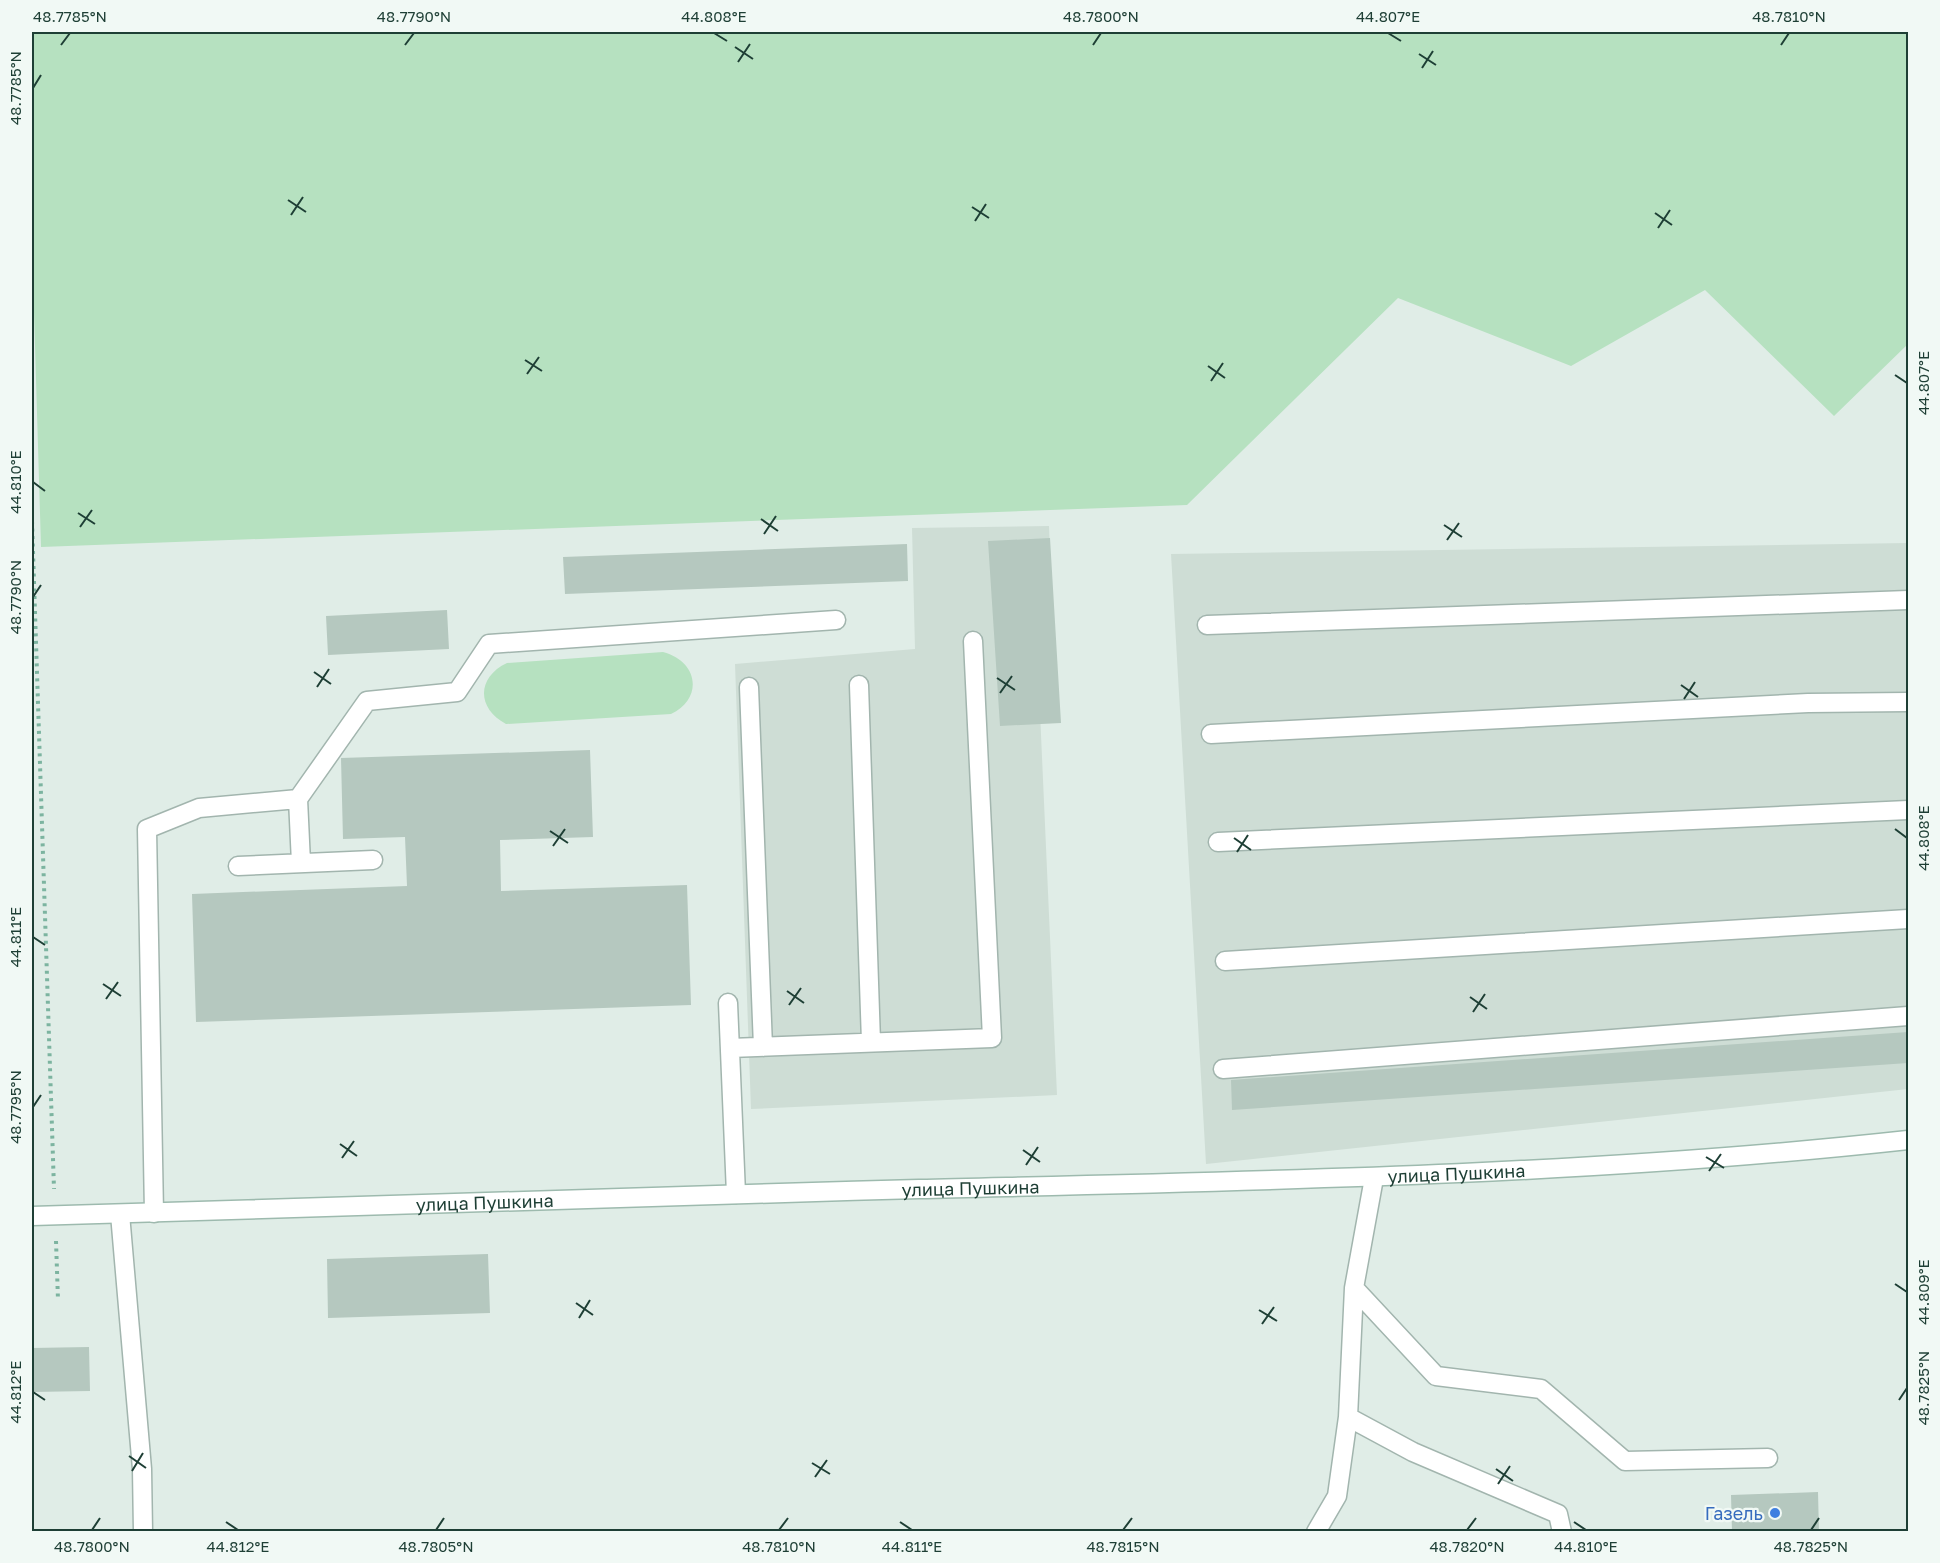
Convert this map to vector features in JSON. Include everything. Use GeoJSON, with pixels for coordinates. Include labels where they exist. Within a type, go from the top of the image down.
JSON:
{"type":"FeatureCollection","features":[{"type":"Feature","properties":{"kind":"main road"},"geometry":{"type":"LineString","coordinates":[[1207,625],[1908,600]]}},
{"type":"Feature","properties":{"kind":"main road"},"geometry":{"type":"LineString","coordinates":[[301,863],[298,799],[367,701],[457,692],[489,644],[836,620]]}},
{"type":"Feature","properties":{"kind":"main road"},"geometry":{"type":"LineString","coordinates":[[730,1048],[992,1038],[973,641]]}},
{"type":"Feature","properties":{"kind":"main road"},"geometry":{"type":"LineString","coordinates":[[859,686],[871,1042]]}},
{"type":"Feature","properties":{"kind":"main road"},"geometry":{"type":"LineString","coordinates":[[749,687],[763,1047]]}},
{"type":"Feature","properties":{"kind":"main road"},"geometry":{"type":"LineString","coordinates":[[1211,734],[1808,703],[1908,702]]}},
{"type":"Feature","properties":{"kind":"main road"},"geometry":{"type":"LineString","coordinates":[[154,1213],[147,829],[199,808],[298,799]]}},
{"type":"Feature","properties":{"kind":"main road"},"geometry":{"type":"LineString","coordinates":[[1218,842],[1908,810]]}},
{"type":"Feature","properties":{"kind":"main road"},"geometry":{"type":"LineString","coordinates":[[238,866],[373,860]]}},
{"type":"Feature","properties":{"kind":"main road"},"geometry":{"type":"LineString","coordinates":[[1225,961],[1908,919]]}},
{"type":"Feature","properties":{"kind":"main road"},"geometry":{"type":"LineString","coordinates":[[728,1003],[736,1194]]}},
{"type":"Feature","properties":{"kind":"main road"},"geometry":{"type":"LineString","coordinates":[[1223,1069],[1908,1016]]}},
{"type":"Feature","properties":{"kind":"main road","name":"улица Пушкина"},"geometry":{"type":"LineString","coordinates":[[32,1216],[736,1194],[1374,1178],[1786,1154],[1908,1140]]}},
{"type":"Feature","properties":{"kind":"main road"},"geometry":{"type":"LineString","coordinates":[[1316,1532],[1337,1496],[1347,1417],[1354,1288],[1374,1178]]}},
{"type":"Feature","properties":{"kind":"main road"},"geometry":{"type":"LineString","coordinates":[[120,1214],[142,1469],[143,1532]]}},
{"type":"Feature","properties":{"kind":"main road"},"geometry":{"type":"LineString","coordinates":[[1354,1288],[1436,1376],[1541,1389],[1625,1461],[1768,1458]]}},
{"type":"Feature","properties":{"kind":"main road"},"geometry":{"type":"LineString","coordinates":[[1347,1417],[1413,1452],[1558,1514],[1562,1532]]}},
{"type":"Feature","properties":{"kind":"path"},"geometry":{"type":"LineString","coordinates":[[32,521],[57,1300]]}},
{"type":"Feature","properties":{"kind":"shaded area"},"geometry":{"type":"Polygon","coordinates":[[[1049,526],[1056,711],[1040,712],[1057,1095],[751,1109],[735,664],[915,649],[912,528],[1049,526]]]}},
{"type":"Feature","properties":{"kind":"shaded area"},"geometry":{"type":"Polygon","coordinates":[[[1908,543],[1908,1089],[1206,1164],[1171,554],[1908,543]]]}},
{"type":"Feature","properties":{"kind":"green space"},"geometry":{"type":"Polygon","coordinates":[[[32,32],[1908,32],[1908,344],[1834,416],[1705,290],[1571,366],[1398,298],[1187,505],[41,547],[32,245],[32,32]]]}},
{"type":"Feature","properties":{"kind":"green space"},"geometry":{"type":"Polygon","coordinates":[[[663,652],[684,663],[690,671],[692,680],[689,699],[671,714],[506,724],[489,710],[485,701],[484,693],[490,676],[507,663],[663,652]]]}},
{"type":"Feature","properties":{"kind":"building"},"geometry":{"type":"Polygon","coordinates":[[[1050,538],[1061,723],[1000,726],[988,541],[1050,538]]]}},
{"type":"Feature","properties":{"kind":"building"},"geometry":{"type":"Polygon","coordinates":[[[907,544],[908,581],[565,594],[563,557],[907,544]]]}},
{"type":"Feature","properties":{"kind":"building"},"geometry":{"type":"Polygon","coordinates":[[[447,610],[449,649],[328,655],[326,616],[447,610]]]}},
{"type":"Feature","properties":{"kind":"building"},"geometry":{"type":"Polygon","coordinates":[[[590,750],[593,837],[500,840],[501,891],[687,885],[691,1005],[196,1022],[192,894],[407,886],[405,837],[343,839],[341,758],[590,750]]]}},
{"type":"Feature","properties":{"kind":"building"},"geometry":{"type":"Polygon","coordinates":[[[1908,1032],[1908,1063],[1232,1110],[1231,1080],[1908,1032]]]}},
{"type":"Feature","properties":{"kind":"building"},"geometry":{"type":"Polygon","coordinates":[[[488,1254],[490,1313],[328,1318],[327,1259],[488,1254]]]}},
{"type":"Feature","properties":{"kind":"building"},"geometry":{"type":"Polygon","coordinates":[[[89,1347],[90,1391],[32,1392],[32,1348],[89,1347]]]}},
{"type":"Feature","properties":{"kind":"building","name":"Газель"},"geometry":{"type":"Polygon","coordinates":[[[1818,1492],[1819,1532],[1732,1532],[1731,1495],[1818,1492]]]}},
{"type":"Feature","properties":{"kind":"place","name":"Газель"},"geometry":{"type":"Point","coordinates":[1775,1513]}}]}
